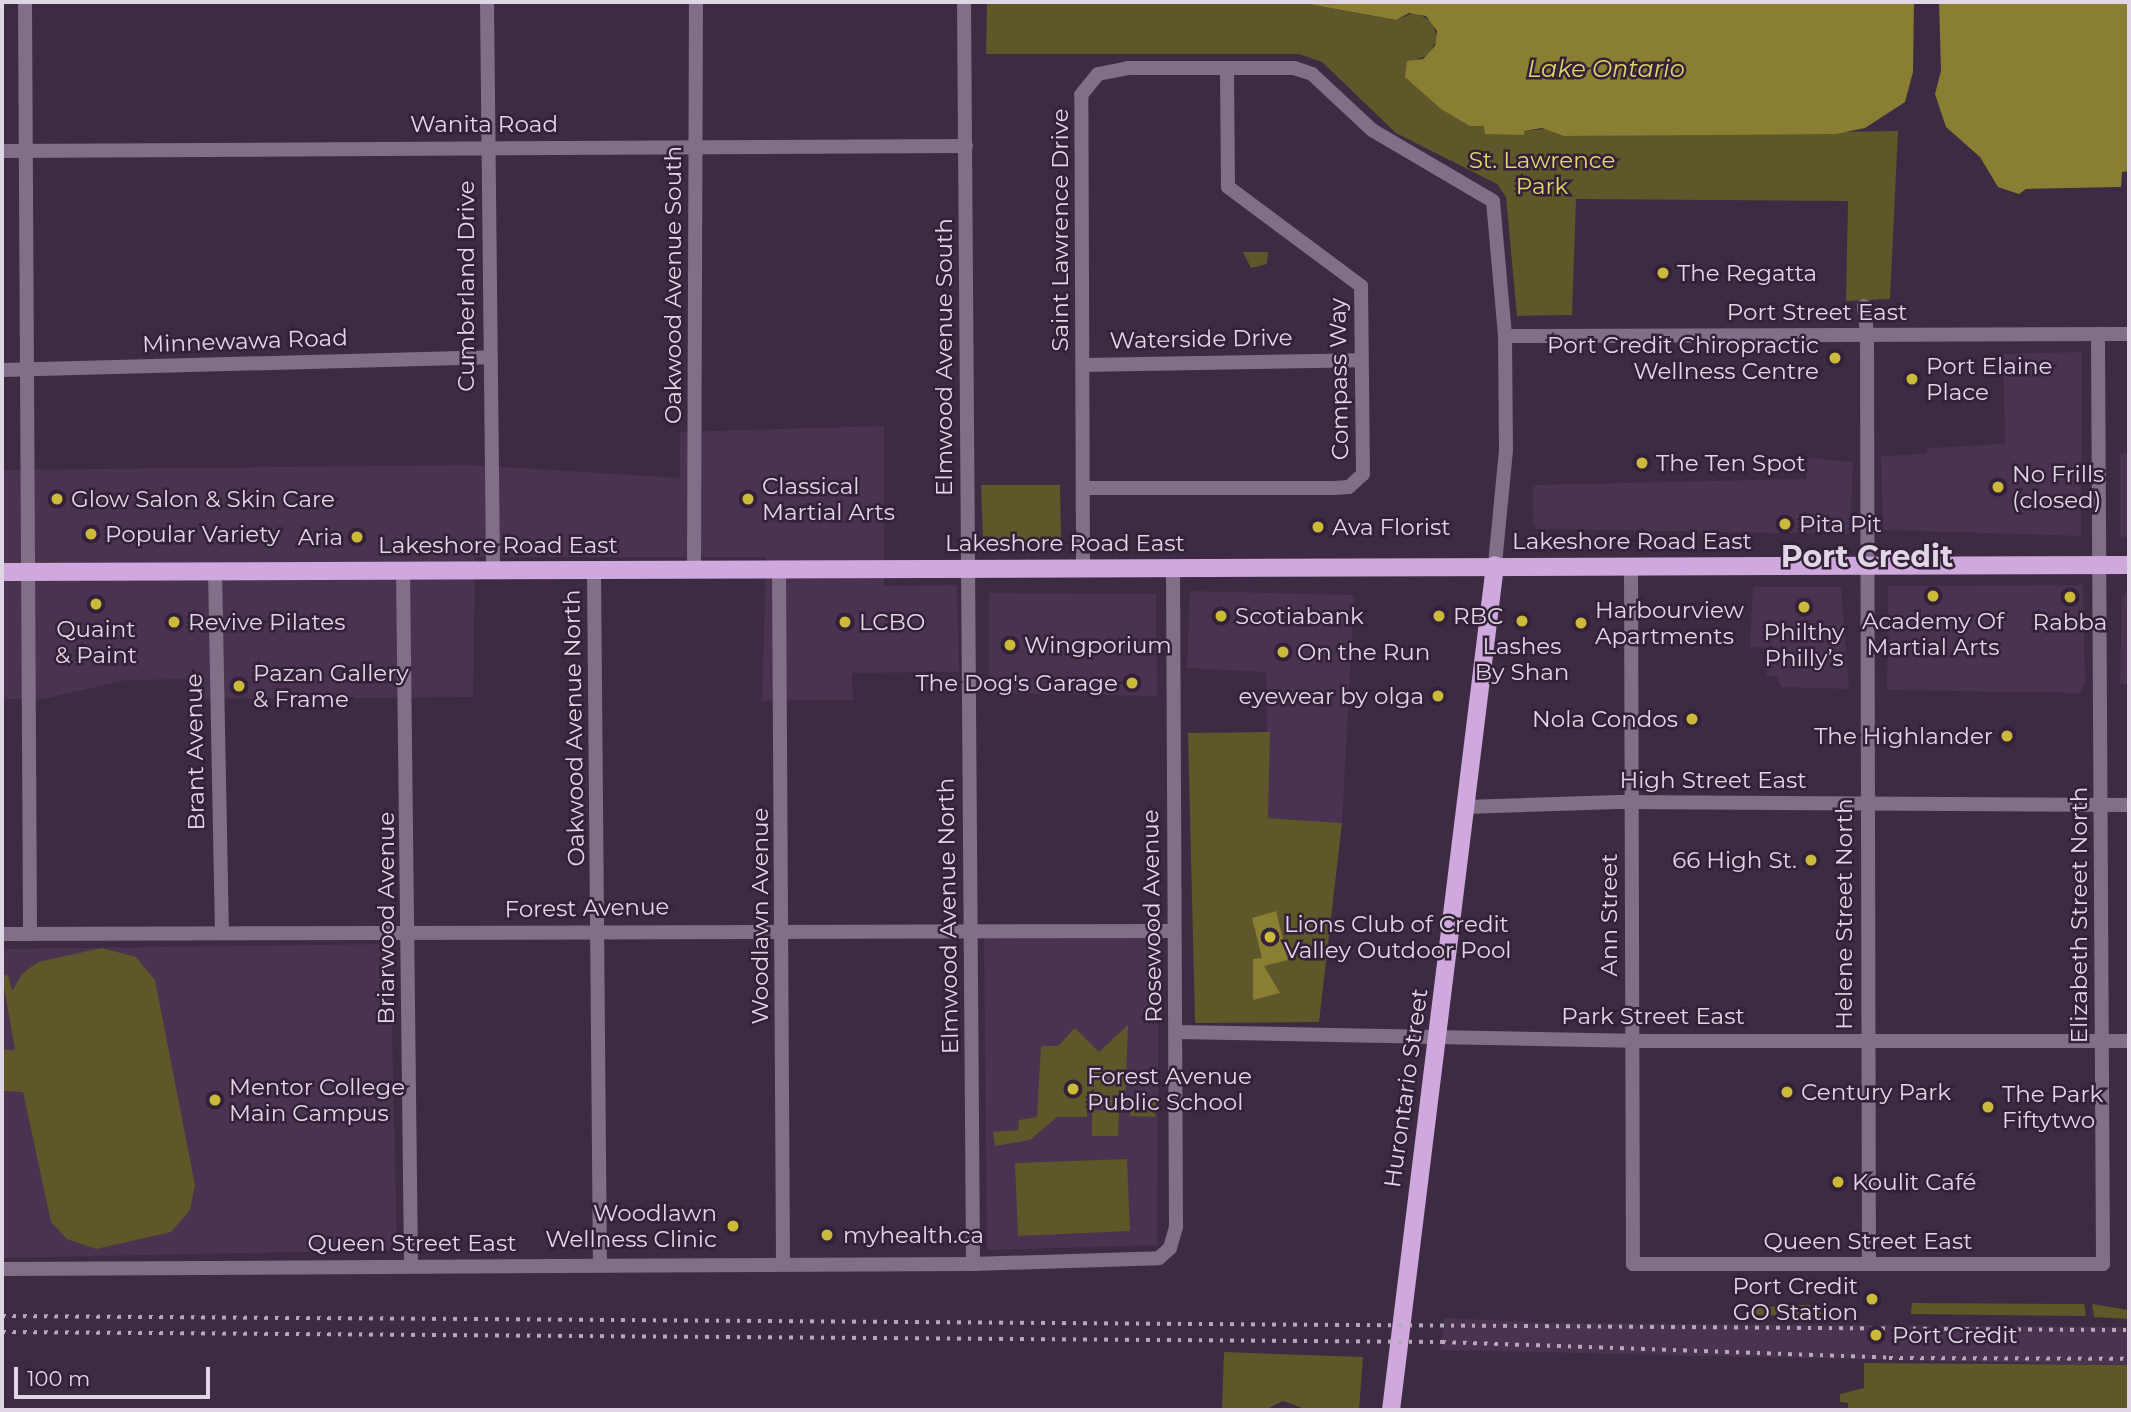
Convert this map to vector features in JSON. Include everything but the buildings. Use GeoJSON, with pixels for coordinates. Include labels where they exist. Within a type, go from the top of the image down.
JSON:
{"type":"FeatureCollection","features":[{"type":"Feature","properties":{"kind":"main road","name":"Hurontario Street"},"geometry":{"type":"LineString","coordinates":[[1391,1410],[1414,1197],[1439,1038],[1495,565]]}},
{"type":"Feature","properties":{"kind":"main road","name":"Lakeshore Road East"},"geometry":{"type":"LineString","coordinates":[[2,572],[2129,565]]}},
{"type":"Feature","properties":{"kind":"street"},"geometry":{"type":"LineString","coordinates":[[25,2],[30,934]]}},
{"type":"Feature","properties":{"kind":"street","name":"Cumberland Drive"},"geometry":{"type":"LineString","coordinates":[[487,2],[493,570]]}},
{"type":"Feature","properties":{"kind":"street","name":"Oakwood Avenue South"},"geometry":{"type":"LineString","coordinates":[[694,569],[696,2]]}},
{"type":"Feature","properties":{"kind":"street","name":"Elmwood Avenue South"},"geometry":{"type":"LineString","coordinates":[[964,2],[968,568]]}},
{"type":"Feature","properties":{"kind":"street","name":"Saint Lawrence Drive"},"geometry":{"type":"LineString","coordinates":[[1083,567],[1086,488],[1081,95],[1098,74],[1128,68],[1294,68],[1312,74],[1372,130],[1493,201],[1505,336],[1505,491],[1495,565]]}},
{"type":"Feature","properties":{"kind":"street","name":"Compass Way"},"geometry":{"type":"LineString","coordinates":[[1086,488],[1349,486],[1363,474],[1361,286],[1356,279],[1228,187],[1227,69]]}},
{"type":"Feature","properties":{"kind":"street","name":"Wanita Road"},"geometry":{"type":"LineString","coordinates":[[2,152],[488,145],[697,150],[966,146]]}},
{"type":"Feature","properties":{"kind":"street","name":"Helene Street North"},"geometry":{"type":"LineString","coordinates":[[1864,306],[1867,335],[1869,1263]]}},
{"type":"Feature","properties":{"kind":"street","name":"Elizabeth Street North"},"geometry":{"type":"LineString","coordinates":[[2098,334],[2102,565],[2103,1264]]}},
{"type":"Feature","properties":{"kind":"street","name":"Port Street East"},"geometry":{"type":"LineString","coordinates":[[1505,336],[2129,334]]}},
{"type":"Feature","properties":{"kind":"street","name":"Minnewawa Road"},"geometry":{"type":"LineString","coordinates":[[2,370],[489,357]]}},
{"type":"Feature","properties":{"kind":"street","name":"Waterside Drive"},"geometry":{"type":"LineString","coordinates":[[1083,365],[1361,359]]}},
{"type":"Feature","properties":{"kind":"street","name":"Ann Street"},"geometry":{"type":"LineString","coordinates":[[1631,565],[1633,1264]]}},
{"type":"Feature","properties":{"kind":"street","name":"Rosewood Avenue"},"geometry":{"type":"LineString","coordinates":[[1159,1258],[1170,1248],[1175,1227],[1177,1032],[1173,931],[1173,567]]}},
{"type":"Feature","properties":{"kind":"street","name":"Woodlawn Avenue"},"geometry":{"type":"LineString","coordinates":[[779,568],[784,929],[783,1264]]}},
{"type":"Feature","properties":{"kind":"street","name":"Elmwood Avenue North"},"geometry":{"type":"LineString","coordinates":[[968,568],[973,1264]]}},
{"type":"Feature","properties":{"kind":"street","name":"Oakwood Avenue North"},"geometry":{"type":"LineString","coordinates":[[594,569],[600,930],[600,1264]]}},
{"type":"Feature","properties":{"kind":"street","name":"Briarwood Avenue"},"geometry":{"type":"LineString","coordinates":[[403,570],[411,933],[411,1266]]}},
{"type":"Feature","properties":{"kind":"street","name":"Brant Avenue"},"geometry":{"type":"LineString","coordinates":[[215,571],[222,933]]}},
{"type":"Feature","properties":{"kind":"street","name":"High Street East"},"geometry":{"type":"LineString","coordinates":[[1465,807],[1632,802],[2129,805]]}},
{"type":"Feature","properties":{"kind":"street","name":"Forest Avenue"},"geometry":{"type":"LineString","coordinates":[[2,934],[784,929],[1173,931]]}},
{"type":"Feature","properties":{"kind":"street","name":"Park Street East"},"geometry":{"type":"LineString","coordinates":[[1177,1032],[1632,1040],[2129,1041]]}},
{"type":"Feature","properties":{"kind":"street","name":"Queen Street East"},"geometry":{"type":"LineString","coordinates":[[2,1269],[973,1264],[1159,1258]]}},
{"type":"Feature","properties":{"kind":"street","name":"Queen Street East"},"geometry":{"type":"LineString","coordinates":[[1633,1264],[2103,1264]]}},
{"type":"Feature","properties":{"kind":"shaded area"},"geometry":{"type":"Polygon","coordinates":[[[2082,352],[2081,536],[1883,530],[1881,456],[1926,454],[1928,448],[2005,444],[2003,354],[2082,352]]]}},
{"type":"Feature","properties":{"kind":"shaded area"},"geometry":{"type":"Polygon","coordinates":[[[884,426],[884,586],[957,585],[959,672],[852,673],[853,700],[762,701],[766,557],[475,557],[473,697],[204,699],[203,679],[126,680],[43,699],[2,699],[2,470],[472,465],[680,478],[680,432],[884,426]]]}},
{"type":"Feature","properties":{"kind":"shaded area"},"geometry":{"type":"Polygon","coordinates":[[[2120,453],[2129,453],[2129,538],[2120,536],[2120,453]]]}},
{"type":"Feature","properties":{"kind":"shaded area"},"geometry":{"type":"Polygon","coordinates":[[[1808,458],[1853,462],[1850,534],[1536,529],[1533,518],[1533,485],[1806,479],[1808,458]]]}},
{"type":"Feature","properties":{"kind":"shaded area"},"geometry":{"type":"Polygon","coordinates":[[[2083,585],[2085,684],[2080,693],[1887,690],[1888,586],[2083,585]]]}},
{"type":"Feature","properties":{"kind":"shaded area"},"geometry":{"type":"Polygon","coordinates":[[[1753,587],[1841,587],[1849,689],[1781,687],[1777,677],[1767,676],[1767,648],[1750,647],[1753,587]]]}},
{"type":"Feature","properties":{"kind":"shaded area"},"geometry":{"type":"Polygon","coordinates":[[[2129,590],[2129,684],[2120,684],[2122,596],[2129,590]]]}},
{"type":"Feature","properties":{"kind":"shaded area"},"geometry":{"type":"Polygon","coordinates":[[[1190,591],[1354,595],[1342,823],[1268,818],[1266,672],[1187,668],[1190,591]]]}},
{"type":"Feature","properties":{"kind":"shaded area"},"geometry":{"type":"Polygon","coordinates":[[[989,593],[1156,594],[1157,696],[989,693],[989,593]]]}},
{"type":"Feature","properties":{"kind":"shaded area","name":"Forest Avenue Public School"},"geometry":{"type":"Polygon","coordinates":[[[1151,936],[1159,940],[1157,1245],[987,1250],[984,938],[1151,936]]]}},
{"type":"Feature","properties":{"kind":"shaded area","name":"Mentor College Main Campus"},"geometry":{"type":"Polygon","coordinates":[[[390,944],[397,1250],[2,1258],[2,949],[390,944]]]}},
{"type":"Feature","properties":{"kind":"shaded area"},"geometry":{"type":"Polygon","coordinates":[[[1444,1318],[1551,1323],[2129,1327],[2129,1365],[1441,1350],[1444,1318]]]}},
{"type":"Feature","properties":{"kind":"green space","name":"St. Lawrence Park"},"geometry":{"type":"Polygon","coordinates":[[[987,2],[1298,2],[1395,20],[1416,12],[1432,22],[1437,38],[1430,54],[1414,61],[1485,126],[1523,131],[1553,128],[1564,136],[1898,131],[1890,299],[1846,301],[1848,201],[1576,199],[1572,315],[1517,316],[1506,197],[1497,184],[1396,133],[1322,62],[1299,54],[986,54],[987,2]]]}},
{"type":"Feature","properties":{"kind":"green space"},"geometry":{"type":"Polygon","coordinates":[[[1243,252],[1268,252],[1267,264],[1251,268],[1243,252]]]}},
{"type":"Feature","properties":{"kind":"green space"},"geometry":{"type":"Polygon","coordinates":[[[981,485],[1060,485],[1061,538],[1049,542],[983,539],[981,485]]]}},
{"type":"Feature","properties":{"kind":"green space"},"geometry":{"type":"Polygon","coordinates":[[[1270,732],[1268,818],[1342,823],[1319,1022],[1195,1023],[1188,733],[1270,732]]]}},
{"type":"Feature","properties":{"kind":"green space"},"geometry":{"type":"Polygon","coordinates":[[[102,948],[136,957],[155,980],[195,1185],[190,1210],[171,1232],[96,1249],[67,1239],[51,1222],[23,1092],[2,1091],[2,1050],[15,1050],[2,976],[8,975],[12,991],[23,973],[38,962],[102,948]]]}},
{"type":"Feature","properties":{"kind":"green space"},"geometry":{"type":"Polygon","coordinates":[[[1128,1025],[1125,1106],[1088,1107],[1087,1117],[1057,1117],[1030,1140],[995,1146],[993,1132],[1018,1130],[1019,1120],[1037,1117],[1041,1046],[1058,1046],[1075,1028],[1099,1052],[1128,1025]]]}},
{"type":"Feature","properties":{"kind":"green space"},"geometry":{"type":"Polygon","coordinates":[[[1130,1101],[1156,1102],[1155,1117],[1130,1116],[1130,1101]]]}},
{"type":"Feature","properties":{"kind":"green space"},"geometry":{"type":"Polygon","coordinates":[[[1092,1110],[1119,1111],[1118,1136],[1092,1136],[1092,1110]]]}},
{"type":"Feature","properties":{"kind":"green space"},"geometry":{"type":"Polygon","coordinates":[[[1127,1159],[1130,1231],[1018,1236],[1015,1163],[1127,1159]]]}},
{"type":"Feature","properties":{"kind":"green space"},"geometry":{"type":"Polygon","coordinates":[[[1912,1303],[2084,1304],[2086,1316],[1911,1314],[1912,1303]]]}},
{"type":"Feature","properties":{"kind":"green space"},"geometry":{"type":"Polygon","coordinates":[[[2092,1304],[2129,1310],[2129,1319],[2094,1317],[2092,1304]]]}},
{"type":"Feature","properties":{"kind":"green space"},"geometry":{"type":"Polygon","coordinates":[[[1820,1305],[1824,1311],[1819,1316],[1754,1315],[1754,1308],[1820,1305]]]}},
{"type":"Feature","properties":{"kind":"green space"},"geometry":{"type":"Polygon","coordinates":[[[1224,1352],[1363,1357],[1359,1410],[1308,1410],[1283,1401],[1265,1410],[1222,1410],[1224,1352]]]}},
{"type":"Feature","properties":{"kind":"green space"},"geometry":{"type":"Polygon","coordinates":[[[1864,1363],[2129,1365],[2129,1410],[1848,1410],[1848,1403],[1840,1402],[1840,1394],[1864,1388],[1864,1363]]]}},
{"type":"Feature","properties":{"kind":"water","name":"Lake Ontario"},"geometry":{"type":"Polygon","coordinates":[[[1298,2],[1914,2],[1913,72],[1905,102],[1865,128],[1836,134],[1564,136],[1542,128],[1524,131],[1524,135],[1485,134],[1484,126],[1470,126],[1441,109],[1405,77],[1407,61],[1423,59],[1435,46],[1437,31],[1426,16],[1409,13],[1396,20],[1298,2]]]}},
{"type":"Feature","properties":{"kind":"water"},"geometry":{"type":"Polygon","coordinates":[[[1939,2],[2129,2],[2129,171],[2122,172],[2121,187],[2026,189],[2019,194],[1998,187],[1980,157],[1946,127],[1935,94],[1941,71],[1939,2]]]}},
{"type":"Feature","properties":{"kind":"water","name":"Lions Club of Credit Valley Outdoor Pool"},"geometry":{"type":"Polygon","coordinates":[[[1276,911],[1288,960],[1264,966],[1280,993],[1253,1000],[1253,959],[1262,958],[1252,918],[1276,911]]]}},
{"type":"Feature","properties":{"kind":"railway"},"geometry":{"type":"LineString","coordinates":[[2,1316],[2129,1330]]}},
{"type":"Feature","properties":{"kind":"railway"},"geometry":{"type":"LineString","coordinates":[[2,1332],[1442,1342],[1889,1358],[2129,1359]]}},
{"type":"Feature","properties":{"kind":"place","name":"The Regatta"},"geometry":{"type":"Point","coordinates":[1663,273]}},
{"type":"Feature","properties":{"kind":"place","name":"Port Credit Chiropractic Wellness Centre"},"geometry":{"type":"Point","coordinates":[1835,358]}},
{"type":"Feature","properties":{"kind":"place","name":"Port Elaine Place"},"geometry":{"type":"Point","coordinates":[1912,379]}},
{"type":"Feature","properties":{"kind":"place","name":"The Ten Spot"},"geometry":{"type":"Point","coordinates":[1642,463]}},
{"type":"Feature","properties":{"kind":"place","name":"No Frills (closed)"},"geometry":{"type":"Point","coordinates":[1998,487]}},
{"type":"Feature","properties":{"kind":"place","name":"Glow Salon & Skin Care"},"geometry":{"type":"Point","coordinates":[57,499]}},
{"type":"Feature","properties":{"kind":"place","name":"Classical Martial Arts"},"geometry":{"type":"Point","coordinates":[748,499]}},
{"type":"Feature","properties":{"kind":"place","name":"Pita Pit"},"geometry":{"type":"Point","coordinates":[1785,524]}},
{"type":"Feature","properties":{"kind":"place","name":"Ava Florist"},"geometry":{"type":"Point","coordinates":[1318,527]}},
{"type":"Feature","properties":{"kind":"place","name":"Popular Variety"},"geometry":{"type":"Point","coordinates":[91,534]}},
{"type":"Feature","properties":{"kind":"place","name":"Aria"},"geometry":{"type":"Point","coordinates":[357,537]}},
{"type":"Feature","properties":{"kind":"place","name":"Academy Of Martial Arts"},"geometry":{"type":"Point","coordinates":[1933,596]}},
{"type":"Feature","properties":{"kind":"place","name":"Rabba"},"geometry":{"type":"Point","coordinates":[2070,597]}},
{"type":"Feature","properties":{"kind":"place","name":"Quaint & Paint"},"geometry":{"type":"Point","coordinates":[96,604]}},
{"type":"Feature","properties":{"kind":"place","name":"Philthy Philly’s"},"geometry":{"type":"Point","coordinates":[1804,607]}},
{"type":"Feature","properties":{"kind":"place","name":"Scotiabank"},"geometry":{"type":"Point","coordinates":[1221,616]}},
{"type":"Feature","properties":{"kind":"place","name":"RBC"},"geometry":{"type":"Point","coordinates":[1439,616]}},
{"type":"Feature","properties":{"kind":"place","name":"Lashes By Shan"},"geometry":{"type":"Point","coordinates":[1522,621]}},
{"type":"Feature","properties":{"kind":"place","name":"Revive Pilates"},"geometry":{"type":"Point","coordinates":[174,622]}},
{"type":"Feature","properties":{"kind":"place","name":"LCBO"},"geometry":{"type":"Point","coordinates":[845,622]}},
{"type":"Feature","properties":{"kind":"place","name":"Harbourview Apartments"},"geometry":{"type":"Point","coordinates":[1581,623]}},
{"type":"Feature","properties":{"kind":"place","name":"Wingporium"},"geometry":{"type":"Point","coordinates":[1010,645]}},
{"type":"Feature","properties":{"kind":"place","name":"On the Run"},"geometry":{"type":"Point","coordinates":[1283,652]}},
{"type":"Feature","properties":{"kind":"place","name":"The Dog's Garage"},"geometry":{"type":"Point","coordinates":[1132,683]}},
{"type":"Feature","properties":{"kind":"place","name":"Pazan Gallery & Frame"},"geometry":{"type":"Point","coordinates":[239,686]}},
{"type":"Feature","properties":{"kind":"place","name":"eyewear by olga"},"geometry":{"type":"Point","coordinates":[1438,696]}},
{"type":"Feature","properties":{"kind":"place","name":"Nola Condos"},"geometry":{"type":"Point","coordinates":[1692,719]}},
{"type":"Feature","properties":{"kind":"place","name":"The Highlander"},"geometry":{"type":"Point","coordinates":[2007,736]}},
{"type":"Feature","properties":{"kind":"place","name":"66 High St."},"geometry":{"type":"Point","coordinates":[1811,860]}},
{"type":"Feature","properties":{"kind":"place","name":"Lions Club of Credit Valley Outdoor Pool"},"geometry":{"type":"Point","coordinates":[1270,937]}},
{"type":"Feature","properties":{"kind":"place","name":"Forest Avenue Public School"},"geometry":{"type":"Point","coordinates":[1073,1089]}},
{"type":"Feature","properties":{"kind":"place","name":"Century Park"},"geometry":{"type":"Point","coordinates":[1787,1092]}},
{"type":"Feature","properties":{"kind":"place","name":"Mentor College Main Campus"},"geometry":{"type":"Point","coordinates":[215,1100]}},
{"type":"Feature","properties":{"kind":"place","name":"The Park Fiftytwo"},"geometry":{"type":"Point","coordinates":[1988,1107]}},
{"type":"Feature","properties":{"kind":"place","name":"Koulit Café"},"geometry":{"type":"Point","coordinates":[1838,1182]}},
{"type":"Feature","properties":{"kind":"place","name":"Woodlawn Wellness Clinic"},"geometry":{"type":"Point","coordinates":[733,1226]}},
{"type":"Feature","properties":{"kind":"place","name":"myhealth.ca"},"geometry":{"type":"Point","coordinates":[827,1235]}},
{"type":"Feature","properties":{"kind":"place","name":"Port Credit GO Station"},"geometry":{"type":"Point","coordinates":[1872,1299]}},
{"type":"Feature","properties":{"kind":"place","name":"Port Credit"},"geometry":{"type":"Point","coordinates":[1876,1335]}},
{"type":"Feature","properties":{"kind":"district","name":"Port Credit"},"geometry":{"type":"Point","coordinates":[1867,557]}}]}
